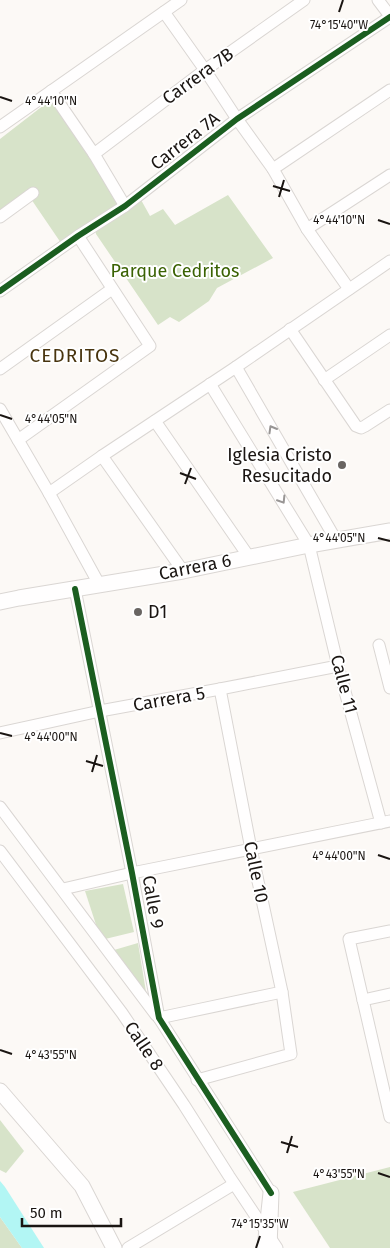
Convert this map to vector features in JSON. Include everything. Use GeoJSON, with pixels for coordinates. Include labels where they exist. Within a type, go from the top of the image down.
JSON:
{"type":"FeatureCollection","features":[{"type":"Feature","properties":{"kind":"street"},"geometry":{"type":"LineString","coordinates":[[0,127],[181,0]]}},
{"type":"Feature","properties":{"kind":"street","name":"Carrera 7B"},"geometry":{"type":"LineString","coordinates":[[94,154],[205,70],[304,0]]}},
{"type":"Feature","properties":{"kind":"street"},"geometry":{"type":"LineString","coordinates":[[378,0],[390,17]]}},
{"type":"Feature","properties":{"kind":"street"},"geometry":{"type":"LineString","coordinates":[[164,12],[237,120],[273,169],[307,229],[349,289]]}},
{"type":"Feature","properties":{"kind":"street","name":"Carrera 7A"},"geometry":{"type":"LineString","coordinates":[[0,291],[78,236],[125,206],[237,120],[390,17]]}},
{"type":"Feature","properties":{"kind":"street"},"geometry":{"type":"LineString","coordinates":[[273,169],[390,90]]}},
{"type":"Feature","properties":{"kind":"street"},"geometry":{"type":"LineString","coordinates":[[51,91],[94,154],[125,206]]}},
{"type":"Feature","properties":{"kind":"street"},"geometry":{"type":"LineString","coordinates":[[307,229],[390,174]]}},
{"type":"Feature","properties":{"kind":"street"},"geometry":{"type":"LineString","coordinates":[[0,217],[33,193]]}},
{"type":"Feature","properties":{"kind":"street"},"geometry":{"type":"LineString","coordinates":[[18,440],[150,346],[78,236]]}},
{"type":"Feature","properties":{"kind":"street"},"geometry":{"type":"LineString","coordinates":[[50,493],[390,261]]}},
{"type":"Feature","properties":{"kind":"street"},"geometry":{"type":"LineString","coordinates":[[0,369],[112,289]]}},
{"type":"Feature","properties":{"kind":"street"},"geometry":{"type":"LineString","coordinates":[[290,329],[356,426],[361,428],[366,426],[390,410]]}},
{"type":"Feature","properties":{"kind":"street"},"geometry":{"type":"LineString","coordinates":[[324,380],[390,335]]}},
{"type":"Feature","properties":{"kind":"street"},"geometry":{"type":"LineString","coordinates":[[236,367],[336,540]]}},
{"type":"Feature","properties":{"kind":"street","name":"Calle 11"},"geometry":{"type":"LineString","coordinates":[[210,384],[309,545],[338,666],[385,822]]}},
{"type":"Feature","properties":{"kind":"street"},"geometry":{"type":"LineString","coordinates":[[0,409],[50,493],[99,584]]}},
{"type":"Feature","properties":{"kind":"street"},"geometry":{"type":"LineString","coordinates":[[155,421],[248,557]]}},
{"type":"Feature","properties":{"kind":"street"},"geometry":{"type":"LineString","coordinates":[[102,456],[183,571]]}},
{"type":"Feature","properties":{"kind":"street","name":"Carrera 6"},"geometry":{"type":"LineString","coordinates":[[0,602],[183,571],[309,545],[390,531]]}},
{"type":"Feature","properties":{"kind":"street","name":"Calle 9"},"geometry":{"type":"LineString","coordinates":[[74,589],[100,711],[159,1018],[271,1193]]}},
{"type":"Feature","properties":{"kind":"street"},"geometry":{"type":"LineString","coordinates":[[379,645],[388,674],[390,688]]}},
{"type":"Feature","properties":{"kind":"street","name":"Carrera 5"},"geometry":{"type":"LineString","coordinates":[[0,733],[100,711],[338,666]]}},
{"type":"Feature","properties":{"kind":"street","name":"Calle 10"},"geometry":{"type":"LineString","coordinates":[[197,1080],[291,1054],[282,992],[251,849],[220,689]]}},
{"type":"Feature","properties":{"kind":"street"},"geometry":{"type":"LineString","coordinates":[[0,807],[159,1018],[282,992]]}},
{"type":"Feature","properties":{"kind":"street"},"geometry":{"type":"LineString","coordinates":[[63,889],[132,873],[385,822]]}},
{"type":"Feature","properties":{"kind":"street","name":"Calle 8"},"geometry":{"type":"LineString","coordinates":[[0,851],[122,1013],[277,1248]]}},
{"type":"Feature","properties":{"kind":"street"},"geometry":{"type":"LineString","coordinates":[[390,931],[349,939],[363,1000],[385,1075],[390,1117]]}},
{"type":"Feature","properties":{"kind":"street"},"geometry":{"type":"LineString","coordinates":[[363,1000],[390,994]]}},
{"type":"Feature","properties":{"kind":"street"},"geometry":{"type":"LineString","coordinates":[[0,1091],[82,1186],[114,1248]]}},
{"type":"Feature","properties":{"kind":"street"},"geometry":{"type":"LineString","coordinates":[[128,1248],[234,1184]]}},
{"type":"Feature","properties":{"kind":"street"},"geometry":{"type":"LineString","coordinates":[[267,1248],[271,1193]]}},
{"type":"Feature","properties":{"kind":"green space"},"geometry":{"type":"Polygon","coordinates":[[[53,98],[122,205],[61,243],[29,196],[0,216],[0,139],[53,98]]]}},
{"type":"Feature","properties":{"kind":"green space","name":"Parque Cedritos"},"geometry":{"type":"Polygon","coordinates":[[[228,195],[273,258],[217,288],[209,301],[179,322],[170,317],[158,325],[96,234],[95,227],[140,198],[150,216],[163,209],[175,225],[228,195]]]}},
{"type":"Feature","properties":{"kind":"green space"},"geometry":{"type":"Polygon","coordinates":[[[123,884],[134,932],[101,940],[85,891],[123,884]]]}},
{"type":"Feature","properties":{"kind":"green space"},"geometry":{"type":"Polygon","coordinates":[[[138,943],[146,992],[114,950],[138,943]]]}},
{"type":"Feature","properties":{"kind":"green space"},"geometry":{"type":"Polygon","coordinates":[[[0,1120],[24,1151],[6,1173],[0,1170],[0,1120]]]}},
{"type":"Feature","properties":{"kind":"green space"},"geometry":{"type":"Polygon","coordinates":[[[390,1167],[390,1248],[330,1248],[293,1192],[390,1167]]]}},
{"type":"Feature","properties":{"kind":"green space"},"geometry":{"type":"Polygon","coordinates":[[[0,1217],[22,1248],[0,1248],[0,1217]]]}},
{"type":"Feature","properties":{"kind":"water"},"geometry":{"type":"Polygon","coordinates":[[[0,1181],[44,1248],[22,1248],[0,1217],[0,1181]]]}},
{"type":"Feature","properties":{"kind":"cycle path"},"geometry":{"type":"LineString","coordinates":[[0,291],[78,236],[125,206],[237,119],[390,17]]}},
{"type":"Feature","properties":{"kind":"cycle path"},"geometry":{"type":"LineString","coordinates":[[75,589],[159,1018],[271,1193]]}},
{"type":"Feature","properties":{"kind":"place","name":"Iglesia Cristo Resucitado"},"geometry":{"type":"Point","coordinates":[342,465]}},
{"type":"Feature","properties":{"kind":"place","name":"D1"},"geometry":{"type":"Point","coordinates":[138,612]}},
{"type":"Feature","properties":{"kind":"district","name":"CEDRITOS"},"geometry":{"type":"Point","coordinates":[75,355]}}]}
